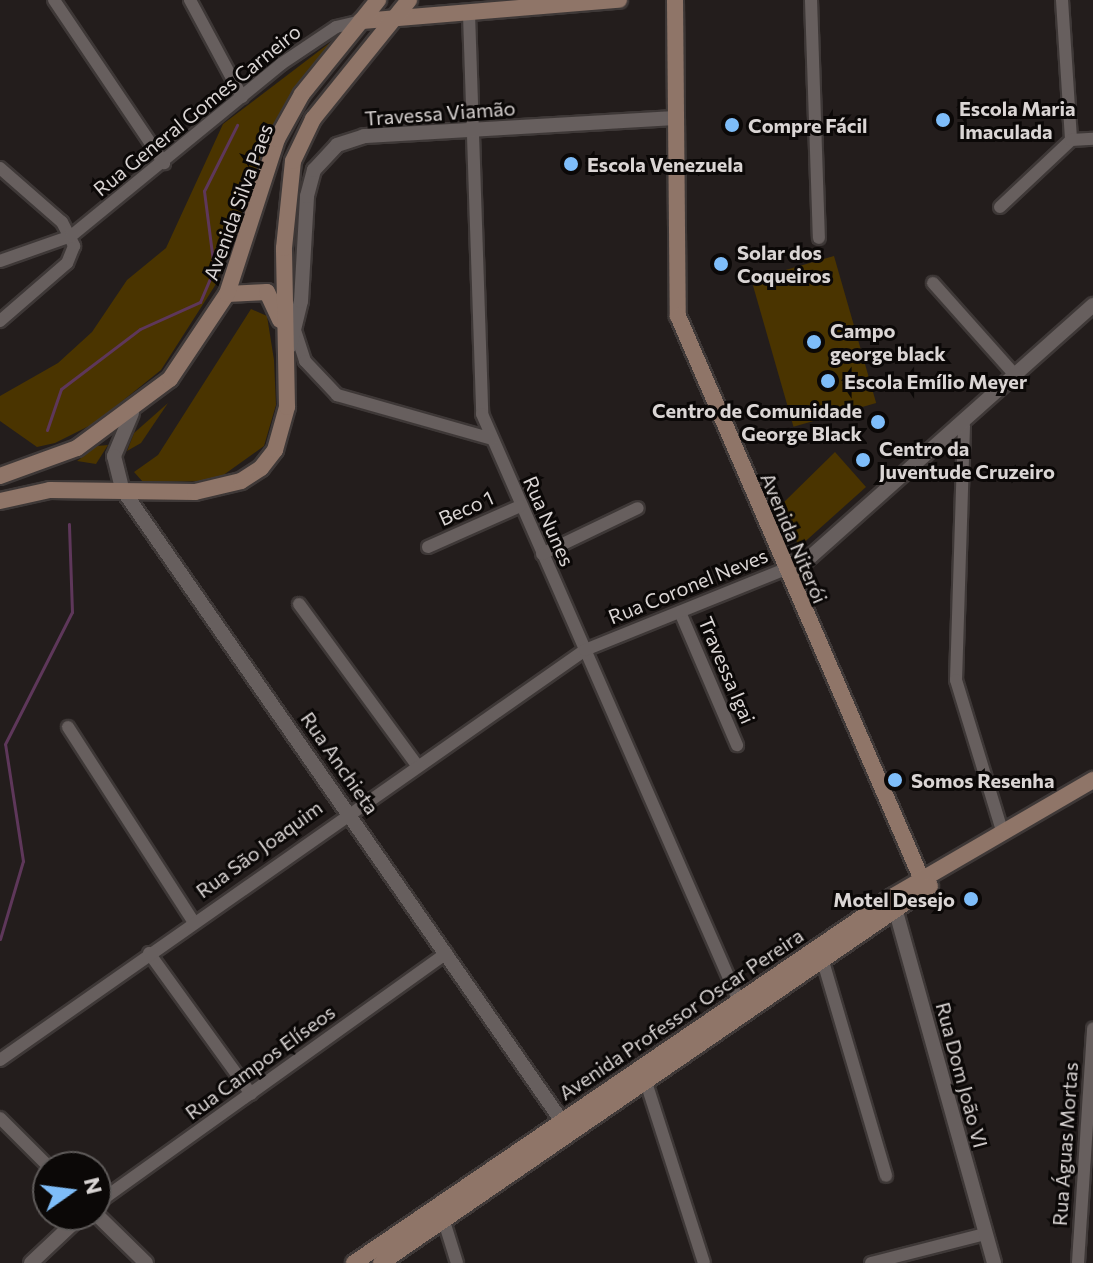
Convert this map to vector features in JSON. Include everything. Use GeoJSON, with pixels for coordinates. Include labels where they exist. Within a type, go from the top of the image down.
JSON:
{"type":"FeatureCollection","features":[{"type":"Feature","properties":{"kind":"main road","name":"Avenida Silva Paes"},"geometry":{"type":"LineString","coordinates":[[0,476],[77,448],[132,413],[170,379],[227,294],[277,139],[302,94],[378,0]]}},
{"type":"Feature","properties":{"kind":"main road","name":"Avenida Silva Paes"},"geometry":{"type":"LineString","coordinates":[[287,359],[284,248],[293,161],[313,119],[409,0]]}},
{"type":"Feature","properties":{"kind":"main road","name":"Rua General Gomes Carneiro"},"geometry":{"type":"LineString","coordinates":[[361,21],[619,0]]}},
{"type":"Feature","properties":{"kind":"main road","name":"Avenida Niterói"},"geometry":{"type":"LineString","coordinates":[[675,0],[678,316],[923,884]]}},
{"type":"Feature","properties":{"kind":"main road"},"geometry":{"type":"LineString","coordinates":[[0,501],[50,490],[218,489],[261,468],[284,429],[287,359],[274,299],[258,288],[227,294]]}},
{"type":"Feature","properties":{"kind":"main road","name":"Avenida Professor Oscar Pereira"},"geometry":{"type":"LineString","coordinates":[[354,1263],[893,902],[1093,780]]}},
{"type":"Feature","properties":{"kind":"main road","name":"Avenida Professor Oscar Pereira"},"geometry":{"type":"LineString","coordinates":[[923,884],[1002,830],[1040,812]]}},
{"type":"Feature","properties":{"kind":"main road","name":"Avenida Professor Oscar Pereira"},"geometry":{"type":"LineString","coordinates":[[381,1263],[564,1124],[644,1076],[740,1005],[822,958],[893,902]]}},
{"type":"Feature","properties":{"kind":"street"},"geometry":{"type":"LineString","coordinates":[[54,0],[164,163]]}},
{"type":"Feature","properties":{"kind":"street"},"geometry":{"type":"LineString","coordinates":[[190,0],[242,97]]}},
{"type":"Feature","properties":{"kind":"street"},"geometry":{"type":"LineString","coordinates":[[811,0],[819,238]]}},
{"type":"Feature","properties":{"kind":"street"},"geometry":{"type":"LineString","coordinates":[[1062,0],[1071,140]]}},
{"type":"Feature","properties":{"kind":"street","name":"Rua Nunes"},"geometry":{"type":"LineString","coordinates":[[469,14],[482,414],[740,1005]]}},
{"type":"Feature","properties":{"kind":"street","name":"Rua General Gomes Carneiro"},"geometry":{"type":"LineString","coordinates":[[0,261],[71,236],[242,97],[336,27],[361,21]]}},
{"type":"Feature","properties":{"kind":"street","name":"Travessa Viamão"},"geometry":{"type":"LineString","coordinates":[[287,359],[294,327],[307,196],[326,154],[364,136],[676,118]]}},
{"type":"Feature","properties":{"kind":"street"},"geometry":{"type":"LineString","coordinates":[[1000,207],[1071,140],[1093,139]]}},
{"type":"Feature","properties":{"kind":"street"},"geometry":{"type":"LineString","coordinates":[[0,168],[71,236],[67,263],[0,321]]}},
{"type":"Feature","properties":{"kind":"street"},"geometry":{"type":"LineString","coordinates":[[933,283],[1016,376]]}},
{"type":"Feature","properties":{"kind":"street","name":"Rua Coronel Neves"},"geometry":{"type":"LineString","coordinates":[[585,650],[808,559],[964,426],[1093,305]]}},
{"type":"Feature","properties":{"kind":"street"},"geometry":{"type":"LineString","coordinates":[[294,327],[305,361],[337,395],[492,439]]}},
{"type":"Feature","properties":{"kind":"street","name":"Rua Anchieta"},"geometry":{"type":"LineString","coordinates":[[132,413],[114,456],[122,489],[348,809],[564,1124]]}},
{"type":"Feature","properties":{"kind":"street"},"geometry":{"type":"LineString","coordinates":[[964,426],[956,680],[1002,830]]}},
{"type":"Feature","properties":{"kind":"street","name":"Beco 1"},"geometry":{"type":"LineString","coordinates":[[428,547],[520,506]]}},
{"type":"Feature","properties":{"kind":"street"},"geometry":{"type":"LineString","coordinates":[[542,554],[638,508]]}},
{"type":"Feature","properties":{"kind":"street"},"geometry":{"type":"LineString","coordinates":[[299,604],[416,764]]}},
{"type":"Feature","properties":{"kind":"street","name":"Travessa Igai"},"geometry":{"type":"LineString","coordinates":[[680,612],[737,745]]}},
{"type":"Feature","properties":{"kind":"street","name":"Rua São Joaquim"},"geometry":{"type":"LineString","coordinates":[[0,1060],[348,809],[585,650]]}},
{"type":"Feature","properties":{"kind":"street"},"geometry":{"type":"LineString","coordinates":[[68,727],[193,921]]}},
{"type":"Feature","properties":{"kind":"street","name":"Rua Dom João VI"},"geometry":{"type":"LineString","coordinates":[[893,902],[994,1263]]}},
{"type":"Feature","properties":{"kind":"street"},"geometry":{"type":"LineString","coordinates":[[149,953],[251,1094]]}},
{"type":"Feature","properties":{"kind":"street","name":"Rua Campos Elíseos"},"geometry":{"type":"LineString","coordinates":[[112,1193],[446,953]]}},
{"type":"Feature","properties":{"kind":"street"},"geometry":{"type":"LineString","coordinates":[[822,958],[886,1176]]}},
{"type":"Feature","properties":{"kind":"street","name":"Rua Águas Mortas"},"geometry":{"type":"LineString","coordinates":[[1078,1263],[1089,1142],[1093,1028]]}},
{"type":"Feature","properties":{"kind":"street"},"geometry":{"type":"LineString","coordinates":[[644,1076],[704,1263]]}},
{"type":"Feature","properties":{"kind":"street"},"geometry":{"type":"LineString","coordinates":[[0,1118],[33,1151]]}},
{"type":"Feature","properties":{"kind":"street"},"geometry":{"type":"LineString","coordinates":[[443,1218],[457,1263]]}},
{"type":"Feature","properties":{"kind":"street"},"geometry":{"type":"LineString","coordinates":[[112,1230],[146,1263]]}},
{"type":"Feature","properties":{"kind":"street"},"geometry":{"type":"LineString","coordinates":[[31,1263],[65,1231]]}},
{"type":"Feature","properties":{"kind":"street"},"geometry":{"type":"LineString","coordinates":[[871,1263],[985,1234]]}},
{"type":"Feature","properties":{"kind":"shaded area"},"geometry":{"type":"Polygon","coordinates":[[[340,35],[273,127],[216,284],[161,370],[95,423],[55,443],[37,447],[0,421],[0,396],[58,363],[92,332],[127,280],[166,248],[223,124],[340,35]]]}},
{"type":"Feature","properties":{"kind":"shaded area","name":"Campo george black"},"geometry":{"type":"Polygon","coordinates":[[[834,256],[876,403],[794,427],[751,280],[834,256]]]}},
{"type":"Feature","properties":{"kind":"shaded area"},"geometry":{"type":"Polygon","coordinates":[[[251,309],[267,316],[274,360],[276,405],[264,446],[215,481],[143,482],[134,472],[158,455],[251,309]]]}},
{"type":"Feature","properties":{"kind":"shaded area"},"geometry":{"type":"Polygon","coordinates":[[[168,403],[141,443],[127,451],[134,433],[168,403]]]}},
{"type":"Feature","properties":{"kind":"shaded area"},"geometry":{"type":"Polygon","coordinates":[[[108,445],[96,464],[77,461],[97,446],[108,445]]]}},
{"type":"Feature","properties":{"kind":"shaded area"},"geometry":{"type":"Polygon","coordinates":[[[835,452],[866,487],[799,547],[780,506],[835,452]]]}},
{"type":"Feature","properties":{"kind":"waterway"},"geometry":{"type":"LineString","coordinates":[[47,430],[61,389],[140,329],[200,302],[214,269],[204,191],[237,125]]}},
{"type":"Feature","properties":{"kind":"waterway"},"geometry":{"type":"LineString","coordinates":[[0,939],[23,861],[5,744],[72,612],[69,524]]}},
{"type":"Feature","properties":{"kind":"place","name":"Escola Maria Imaculada"},"geometry":{"type":"Point","coordinates":[943,120]}},
{"type":"Feature","properties":{"kind":"place","name":"Compre Fácil"},"geometry":{"type":"Point","coordinates":[732,125]}},
{"type":"Feature","properties":{"kind":"place","name":"Escola Venezuela"},"geometry":{"type":"Point","coordinates":[571,164]}},
{"type":"Feature","properties":{"kind":"place","name":"Solar dos Coqueiros"},"geometry":{"type":"Point","coordinates":[721,264]}},
{"type":"Feature","properties":{"kind":"place","name":"Campo george black"},"geometry":{"type":"Point","coordinates":[814,342]}},
{"type":"Feature","properties":{"kind":"place","name":"Escola Emílio Meyer"},"geometry":{"type":"Point","coordinates":[828,381]}},
{"type":"Feature","properties":{"kind":"place","name":"Centro de Comunidade George Black"},"geometry":{"type":"Point","coordinates":[878,422]}},
{"type":"Feature","properties":{"kind":"place","name":"Centro da Juventude Cruzeiro"},"geometry":{"type":"Point","coordinates":[863,460]}},
{"type":"Feature","properties":{"kind":"place","name":"Somos Resenha"},"geometry":{"type":"Point","coordinates":[895,780]}},
{"type":"Feature","properties":{"kind":"place","name":"Motel Desejo"},"geometry":{"type":"Point","coordinates":[971,899]}}]}
